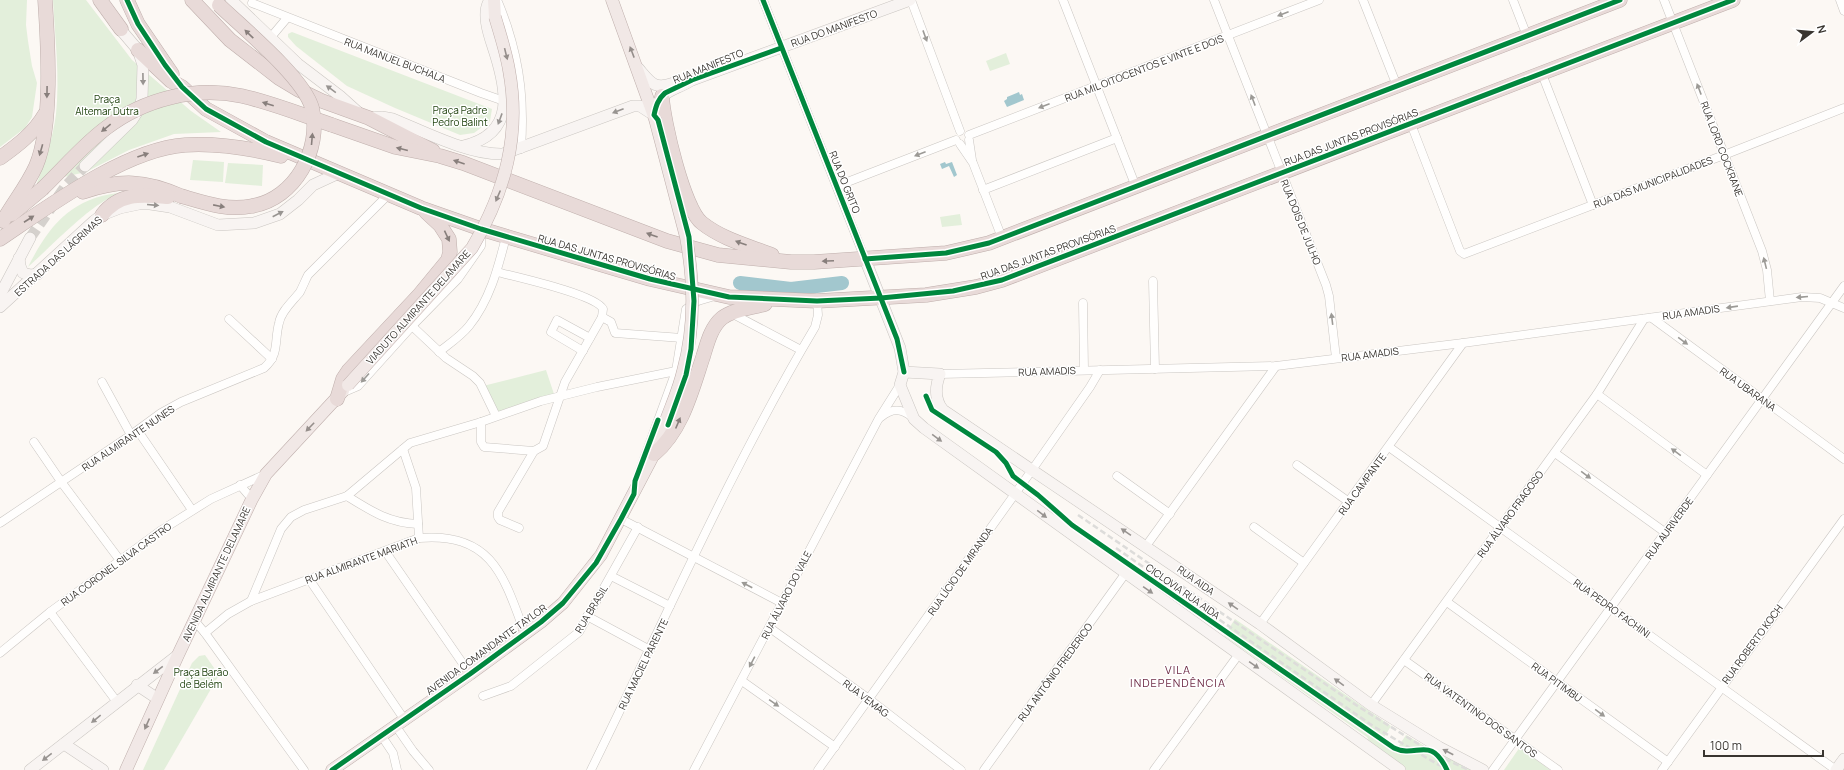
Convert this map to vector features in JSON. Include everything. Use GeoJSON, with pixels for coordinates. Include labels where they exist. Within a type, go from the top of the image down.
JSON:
{"type":"FeatureCollection","features":[{"type":"Feature","properties":{"kind":"highway"},"geometry":{"type":"LineString","coordinates":[[36,0],[41,48],[47,72]]}},
{"type":"Feature","properties":{"kind":"highway"},"geometry":{"type":"LineString","coordinates":[[2,222],[36,166],[44,137],[47,72],[45,0]]}},
{"type":"Feature","properties":{"kind":"highway"},"geometry":{"type":"LineString","coordinates":[[100,0],[121,29]]}},
{"type":"Feature","properties":{"kind":"highway"},"geometry":{"type":"LineString","coordinates":[[127,0],[138,24],[182,87],[206,109],[266,142],[324,167]]}},
{"type":"Feature","properties":{"kind":"highway"},"geometry":{"type":"LineString","coordinates":[[192,0],[230,40],[279,78],[322,101],[365,116],[440,156],[667,241],[718,255],[791,262],[867,263],[946,253],[1002,238],[1136,186],[1269,141],[1397,86],[1620,0]]}},
{"type":"Feature","properties":{"kind":"highway","name":"RUA DAS JUNTAS PROVISÓRIAS"},"geometry":{"type":"LineString","coordinates":[[324,167],[421,208],[481,229],[650,280],[720,296],[779,301],[818,301],[878,291],[926,295],[989,284],[1068,256],[1280,169],[1411,124],[1542,74],[1672,19],[1733,0]]}},
{"type":"Feature","properties":{"kind":"highway"},"geometry":{"type":"LineString","coordinates":[[48,208],[84,192],[118,183],[134,182],[148,184],[224,208],[253,206],[272,200],[291,186],[304,168],[312,147],[312,108],[299,84],[222,2]]}},
{"type":"Feature","properties":{"kind":"highway"},"geometry":{"type":"LineString","coordinates":[[138,50],[171,81],[182,87]]}},
{"type":"Feature","properties":{"kind":"highway"},"geometry":{"type":"LineString","coordinates":[[2,222],[42,189],[105,128],[122,117],[150,103],[177,96],[203,93],[223,93],[241,96],[395,147],[440,156]]}},
{"type":"Feature","properties":{"kind":"highway"},"geometry":{"type":"LineString","coordinates":[[662,96],[666,126],[688,201],[696,217],[709,228],[733,240],[791,262]]}},
{"type":"Feature","properties":{"kind":"highway"},"geometry":{"type":"LineString","coordinates":[[0,158],[34,131],[46,112]]}},
{"type":"Feature","properties":{"kind":"highway"},"geometry":{"type":"LineString","coordinates":[[0,239],[98,176],[130,160],[161,149],[184,145],[221,145],[251,149],[324,167]]}},
{"type":"Feature","properties":{"kind":"highway"},"geometry":{"type":"LineString","coordinates":[[102,215],[110,206],[126,198],[147,194],[167,197],[179,195]]}},
{"type":"Feature","properties":{"kind":"highway"},"geometry":{"type":"LineString","coordinates":[[342,392],[343,379],[349,370],[420,294],[448,260],[450,246],[446,233],[440,225],[421,208]]}},
{"type":"Feature","properties":{"kind":"highway"},"geometry":{"type":"LineString","coordinates":[[654,454],[666,444],[674,433],[716,325],[720,320],[731,313],[779,301]]}},
{"type":"Feature","properties":{"kind":"main road","name":"VIADUTO ALMIRANTE DELAMARE"},"geometry":{"type":"LineString","coordinates":[[342,392],[472,248],[485,226],[501,191],[509,159],[514,118],[510,70],[494,17],[495,0]]}},
{"type":"Feature","properties":{"kind":"main road","name":"AVENIDA COMANDANTE TAYLOR"},"geometry":{"type":"LineString","coordinates":[[332,770],[470,674],[541,622],[562,603],[584,579],[601,555],[654,454],[683,371],[689,343],[692,305],[690,256],[654,117],[638,68],[612,0]]}},
{"type":"Feature","properties":{"kind":"main road","name":"AVENIDA ALMIRANTE DELAMARE"},"geometry":{"type":"LineString","coordinates":[[126,770],[194,620],[252,499],[266,474],[342,392]]}},
{"type":"Feature","properties":{"kind":"street"},"geometry":{"type":"LineString","coordinates":[[85,166],[132,120],[139,109],[142,99],[143,76],[143,65],[138,50],[121,29],[92,0]]}},
{"type":"Feature","properties":{"kind":"street"},"geometry":{"type":"LineString","coordinates":[[462,147],[480,142],[496,130],[501,121],[504,101],[502,78],[487,21],[487,6],[490,0]]}},
{"type":"Feature","properties":{"kind":"street"},"geometry":{"type":"LineString","coordinates":[[495,0],[511,40],[520,75],[523,115],[521,148]]}},
{"type":"Feature","properties":{"kind":"street","name":"RUA DO GRITO"},"geometry":{"type":"LineString","coordinates":[[763,0],[900,348],[904,372]]}},
{"type":"Feature","properties":{"kind":"street"},"geometry":{"type":"LineString","coordinates":[[910,0],[960,131]]}},
{"type":"Feature","properties":{"kind":"street","name":"RUA DO MANIFESTO"},"geometry":{"type":"LineString","coordinates":[[781,48],[910,0]]}},
{"type":"Feature","properties":{"kind":"street"},"geometry":{"type":"LineString","coordinates":[[1064,0],[1136,186]]}},
{"type":"Feature","properties":{"kind":"street","name":"RUA DOIS DE JULHO"},"geometry":{"type":"LineString","coordinates":[[1214,0],[1326,285],[1329,296],[1336,358]]}},
{"type":"Feature","properties":{"kind":"street","name":"RUA MIL OITOCENTOS E VINTE E DOIS"},"geometry":{"type":"LineString","coordinates":[[969,137],[1319,0]]}},
{"type":"Feature","properties":{"kind":"street"},"geometry":{"type":"LineString","coordinates":[[1363,0],[1397,86]]}},
{"type":"Feature","properties":{"kind":"street"},"geometry":{"type":"LineString","coordinates":[[1513,0],[1527,36]]}},
{"type":"Feature","properties":{"kind":"street","name":"RUA LORD COCKRANE"},"geometry":{"type":"LineString","coordinates":[[1664,0],[1762,251],[1767,270],[1770,301]]}},
{"type":"Feature","properties":{"kind":"street"},"geometry":{"type":"LineString","coordinates":[[1840,0],[1844,11]]}},
{"type":"Feature","properties":{"kind":"street"},"geometry":{"type":"LineString","coordinates":[[222,2],[271,38],[298,64],[365,116],[393,119],[462,147],[494,155],[503,154],[521,148],[633,106],[640,106],[654,117],[656,106],[662,96]]}},
{"type":"Feature","properties":{"kind":"street","name":"RUA MANUEL BUCHALA"},"geometry":{"type":"LineString","coordinates":[[252,3],[504,101]]}},
{"type":"Feature","properties":{"kind":"street"},"geometry":{"type":"LineString","coordinates":[[271,38],[288,18]]}},
{"type":"Feature","properties":{"kind":"street","name":"RUA MANIFESTO"},"geometry":{"type":"LineString","coordinates":[[662,96],[692,80],[781,48]]}},
{"type":"Feature","properties":{"kind":"street","name":"RUA MANIFESTO"},"geometry":{"type":"LineString","coordinates":[[638,68],[652,84],[657,86],[692,80]]}},
{"type":"Feature","properties":{"kind":"street"},"geometry":{"type":"LineString","coordinates":[[1542,74],[1593,205]]}},
{"type":"Feature","properties":{"kind":"street","name":"RUA DAS MUNICIPALIDADES"},"geometry":{"type":"LineString","coordinates":[[1411,124],[1462,254],[1844,108]]}},
{"type":"Feature","properties":{"kind":"street"},"geometry":{"type":"LineString","coordinates":[[960,131],[966,131],[969,137],[973,163],[1002,238]]}},
{"type":"Feature","properties":{"kind":"street"},"geometry":{"type":"LineString","coordinates":[[960,131],[957,133],[958,142],[973,163]]}},
{"type":"Feature","properties":{"kind":"street"},"geometry":{"type":"LineString","coordinates":[[837,186],[958,142],[966,144],[969,137]]}},
{"type":"Feature","properties":{"kind":"street"},"geometry":{"type":"LineString","coordinates":[[983,190],[1117,138]]}},
{"type":"Feature","properties":{"kind":"street","name":"ESTRADA DAS LÁGRIMAS"},"geometry":{"type":"LineString","coordinates":[[0,307],[102,215],[120,208],[139,204],[150,204],[170,207],[218,225],[254,224],[280,214],[298,200],[313,184],[339,173]]}},
{"type":"Feature","properties":{"kind":"street"},"geometry":{"type":"LineString","coordinates":[[229,318],[272,359],[278,338],[278,323],[300,292],[308,275],[389,194]]}},
{"type":"Feature","properties":{"kind":"street","name":"AVENIDA ALMIRANTE DELAMARE"},"geometry":{"type":"LineString","coordinates":[[342,392],[358,386],[458,278],[479,251],[482,242],[481,229]]}},
{"type":"Feature","properties":{"kind":"street"},"geometry":{"type":"LineString","coordinates":[[439,352],[469,326],[486,300],[497,272],[506,237]]}},
{"type":"Feature","properties":{"kind":"street"},"geometry":{"type":"LineString","coordinates":[[0,295],[30,238]]}},
{"type":"Feature","properties":{"kind":"street"},"geometry":{"type":"LineString","coordinates":[[19,258],[23,273],[31,275],[38,274]]}},
{"type":"Feature","properties":{"kind":"street"},"geometry":{"type":"LineString","coordinates":[[497,272],[559,289],[594,301],[604,308],[602,317],[565,382],[562,396],[543,446],[536,450],[498,512],[498,518],[500,520],[519,528]]}},
{"type":"Feature","properties":{"kind":"street"},"geometry":{"type":"LineString","coordinates":[[1153,281],[1155,369]]}},
{"type":"Feature","properties":{"kind":"street","name":"RUA AURIVERDE"},"geometry":{"type":"LineString","coordinates":[[1493,770],[1844,286]]}},
{"type":"Feature","properties":{"kind":"street"},"geometry":{"type":"LineString","coordinates":[[634,494],[635,481],[676,371],[686,309],[698,301],[720,296]]}},
{"type":"Feature","properties":{"kind":"street","name":"RUA AMADIS"},"geometry":{"type":"LineString","coordinates":[[904,372],[940,374],[1276,366],[1463,343],[1811,296],[1844,308]]}},
{"type":"Feature","properties":{"kind":"street","name":"RUA MACIEL PARENTE"},"geometry":{"type":"LineString","coordinates":[[591,770],[728,485],[817,321],[818,301]]}},
{"type":"Feature","properties":{"kind":"street"},"geometry":{"type":"LineString","coordinates":[[1083,303],[1084,370]]}},
{"type":"Feature","properties":{"kind":"street"},"geometry":{"type":"LineString","coordinates":[[731,313],[801,350]]}},
{"type":"Feature","properties":{"kind":"street"},"geometry":{"type":"LineString","coordinates":[[1666,329],[1671,315]]}},
{"type":"Feature","properties":{"kind":"street"},"geometry":{"type":"LineString","coordinates":[[602,317],[611,322],[615,333],[682,338]]}},
{"type":"Feature","properties":{"kind":"street","name":"RUA UBARANA"},"geometry":{"type":"LineString","coordinates":[[1648,318],[1666,329],[1844,459]]}},
{"type":"Feature","properties":{"kind":"street","name":"RUA ÁLVARO FRAGOSO"},"geometry":{"type":"LineString","coordinates":[[1371,705],[1597,394],[1648,318]]}},
{"type":"Feature","properties":{"kind":"street"},"geometry":{"type":"LineString","coordinates":[[583,350],[551,332],[558,320],[590,338]]}},
{"type":"Feature","properties":{"kind":"street"},"geometry":{"type":"LineString","coordinates":[[412,326],[439,352],[473,376],[480,383],[496,416]]}},
{"type":"Feature","properties":{"kind":"street","name":"RUA CAMPANTE"},"geometry":{"type":"LineString","coordinates":[[1260,624],[1463,343]]}},
{"type":"Feature","properties":{"kind":"street","name":"RUA ALMIRANTE NUNES"},"geometry":{"type":"LineString","coordinates":[[0,523],[62,483],[134,433],[161,412],[181,402],[264,368],[272,359]]}},
{"type":"Feature","properties":{"kind":"street"},"geometry":{"type":"LineString","coordinates":[[1146,546],[1276,366]]}},
{"type":"Feature","properties":{"kind":"street","name":"RUA LÍCIO DE MIRANDA"},"geometry":{"type":"LineString","coordinates":[[818,770],[1016,493],[1090,387],[1100,370]]}},
{"type":"Feature","properties":{"kind":"street"},"geometry":{"type":"LineString","coordinates":[[251,601],[281,529],[291,517],[304,510],[347,496],[410,443],[562,396],[676,371]]}},
{"type":"Feature","properties":{"kind":"street","name":"RUA ÁLVARO DO VALE"},"geometry":{"type":"LineString","coordinates":[[694,770],[878,420],[900,385],[904,372]]}},
{"type":"Feature","properties":{"kind":"street","name":"RUA AIDA"},"geometry":{"type":"LineString","coordinates":[[940,374],[936,387],[936,395],[937,401],[943,410],[1260,624],[1371,705],[1439,747],[1483,770]]}},
{"type":"Feature","properties":{"kind":"street"},"geometry":{"type":"LineString","coordinates":[[102,382],[134,433],[192,510]]}},
{"type":"Feature","properties":{"kind":"street"},"geometry":{"type":"LineString","coordinates":[[900,385],[914,419]]}},
{"type":"Feature","properties":{"kind":"street"},"geometry":{"type":"LineString","coordinates":[[1597,394],[1707,475]]}},
{"type":"Feature","properties":{"kind":"street"},"geometry":{"type":"LineString","coordinates":[[878,420],[891,411],[896,410],[907,413],[934,436],[1016,493],[1125,574],[1400,770]]}},
{"type":"Feature","properties":{"kind":"street"},"geometry":{"type":"LineString","coordinates":[[481,422],[480,442],[484,447],[536,450]]}},
{"type":"Feature","properties":{"kind":"street"},"geometry":{"type":"LineString","coordinates":[[34,442],[62,483],[119,559]]}},
{"type":"Feature","properties":{"kind":"street","name":"RUA PEDRO FACHINI"},"geometry":{"type":"LineString","coordinates":[[1389,447],[1836,770]]}},
{"type":"Feature","properties":{"kind":"street"},"geometry":{"type":"LineString","coordinates":[[403,449],[416,488],[419,538]]}},
{"type":"Feature","properties":{"kind":"street"},"geometry":{"type":"LineString","coordinates":[[1555,452],[1666,533]]}},
{"type":"Feature","properties":{"kind":"street"},"geometry":{"type":"LineString","coordinates":[[1297,465],[1349,502]]}},
{"type":"Feature","properties":{"kind":"street","name":"RUA CORONEL SILVA CASTRO"},"geometry":{"type":"LineString","coordinates":[[0,653],[119,559],[211,499],[266,474]]}},
{"type":"Feature","properties":{"kind":"street"},"geometry":{"type":"LineString","coordinates":[[1117,476],[1170,514]]}},
{"type":"Feature","properties":{"kind":"street"},"geometry":{"type":"LineString","coordinates":[[240,485],[252,499]]}},
{"type":"Feature","properties":{"kind":"street"},"geometry":{"type":"LineString","coordinates":[[347,496],[384,518],[397,522],[418,524]]}},
{"type":"Feature","properties":{"kind":"street"},"geometry":{"type":"LineString","coordinates":[[621,519],[782,603]]}},
{"type":"Feature","properties":{"kind":"street","name":"RUA ROBERTO KOCH"},"geometry":{"type":"LineString","coordinates":[[1662,770],[1721,686],[1844,519]]}},
{"type":"Feature","properties":{"kind":"street","name":"RUA BRASIL"},"geometry":{"type":"LineString","coordinates":[[483,696],[511,686],[526,676],[579,632],[638,527]]}},
{"type":"Feature","properties":{"kind":"street"},"geometry":{"type":"LineString","coordinates":[[1254,527],[1304,563]]}},
{"type":"Feature","properties":{"kind":"street","name":"RUA ALMIRANTE MARIATH"},"geometry":{"type":"LineString","coordinates":[[205,633],[228,614],[251,601],[419,538],[432,537],[451,539],[472,546],[489,558],[501,575],[515,604],[525,634]]}},
{"type":"Feature","properties":{"kind":"street"},"geometry":{"type":"LineString","coordinates":[[385,551],[470,674]]}},
{"type":"Feature","properties":{"kind":"street","name":"RUA ANTÔNIO FREDERICO"},"geometry":{"type":"LineString","coordinates":[[984,770],[1125,574]]}},
{"type":"Feature","properties":{"kind":"street"},"geometry":{"type":"LineString","coordinates":[[611,576],[670,606]]}},
{"type":"Feature","properties":{"kind":"street"},"geometry":{"type":"LineString","coordinates":[[309,579],[400,722],[412,751],[430,770]]}},
{"type":"Feature","properties":{"kind":"street","name":"RUA PITIMBU"},"geometry":{"type":"LineString","coordinates":[[1447,602],[1668,762]]}},
{"type":"Feature","properties":{"kind":"street"},"geometry":{"type":"LineString","coordinates":[[50,612],[117,702]]}},
{"type":"Feature","properties":{"kind":"street"},"geometry":{"type":"LineString","coordinates":[[587,616],[650,650]]}},
{"type":"Feature","properties":{"kind":"street"},"geometry":{"type":"LineString","coordinates":[[194,620],[304,770]]}},
{"type":"Feature","properties":{"kind":"street","name":"RUA VEMAG"},"geometry":{"type":"LineString","coordinates":[[770,628],[869,699],[961,770]]}},
{"type":"Feature","properties":{"kind":"street"},"geometry":{"type":"LineString","coordinates":[[30,770],[178,654]]}},
{"type":"Feature","properties":{"kind":"street"},"geometry":{"type":"LineString","coordinates":[[1154,770],[1238,654]]}},
{"type":"Feature","properties":{"kind":"street","name":"RUA VATENTINO DOS SANTOS"},"geometry":{"type":"LineString","coordinates":[[1404,660],[1558,770]]}},
{"type":"Feature","properties":{"kind":"street"},"geometry":{"type":"LineString","coordinates":[[742,681],[835,746]]}},
{"type":"Feature","properties":{"kind":"street"},"geometry":{"type":"LineString","coordinates":[[137,686],[158,698]]}},
{"type":"Feature","properties":{"kind":"street"},"geometry":{"type":"LineString","coordinates":[[381,735],[393,752],[397,770]]}},
{"type":"Feature","properties":{"kind":"street"},"geometry":{"type":"LineString","coordinates":[[64,744],[103,770]]}},
{"type":"Feature","properties":{"kind":"street"},"geometry":{"type":"LineString","coordinates":[[1836,770],[1844,759]]}},
{"type":"Feature","properties":{"kind":"green space"},"geometry":{"type":"Polygon","coordinates":[[[0,0],[27,0],[26,25],[32,66],[37,83],[32,117],[25,128],[0,147],[0,0]]]}},
{"type":"Feature","properties":{"kind":"green space","name":"Praça Altemar Dutra"},"geometry":{"type":"Polygon","coordinates":[[[53,0],[86,0],[132,60],[191,111],[221,132],[174,134],[129,150],[86,172],[37,183],[51,141],[56,114],[57,72],[53,0]]]}},
{"type":"Feature","properties":{"kind":"green space","name":"Praça Padre Pedro Balint"},"geometry":{"type":"Polygon","coordinates":[[[292,32],[492,109],[490,121],[474,133],[460,135],[395,108],[347,86],[296,46],[288,37],[288,34],[292,32]]]}},
{"type":"Feature","properties":{"kind":"green space"},"geometry":{"type":"Polygon","coordinates":[[[1006,53],[1010,64],[990,71],[986,61],[1006,53]]]}},
{"type":"Feature","properties":{"kind":"green space"},"geometry":{"type":"Polygon","coordinates":[[[193,160],[224,162],[223,182],[190,180],[193,160]]]}},
{"type":"Feature","properties":{"kind":"green space"},"geometry":{"type":"Polygon","coordinates":[[[228,163],[263,165],[262,186],[225,183],[228,163]]]}},
{"type":"Feature","properties":{"kind":"green space"},"geometry":{"type":"Polygon","coordinates":[[[118,193],[82,217],[28,267],[44,239],[63,217],[74,208],[87,201],[101,196],[118,193]]]}},
{"type":"Feature","properties":{"kind":"green space"},"geometry":{"type":"Polygon","coordinates":[[[960,214],[962,225],[942,227],[940,217],[960,214]]]}},
{"type":"Feature","properties":{"kind":"green space"},"geometry":{"type":"Polygon","coordinates":[[[546,370],[555,397],[496,416],[483,386],[546,370]]]}},
{"type":"Feature","properties":{"kind":"green space"},"geometry":{"type":"Polygon","coordinates":[[[1235,619],[1391,726],[1382,741],[1396,750],[1406,735],[1433,751],[1474,770],[1406,770],[1370,743],[1367,737],[1224,636],[1235,619]]]}},
{"type":"Feature","properties":{"kind":"green space","name":"Praça Barão de Belém"},"geometry":{"type":"Polygon","coordinates":[[[205,655],[219,675],[164,770],[143,770],[192,663],[199,656],[205,655]]]}},
{"type":"Feature","properties":{"kind":"green space"},"geometry":{"type":"Polygon","coordinates":[[[1520,747],[1550,770],[1504,770],[1520,747]]]}},
{"type":"Feature","properties":{"kind":"water"},"geometry":{"type":"Polygon","coordinates":[[[1019,92],[1020,95],[1022,94],[1024,100],[1007,107],[1004,101],[1007,97],[1019,92]]]}},
{"type":"Feature","properties":{"kind":"water"},"geometry":{"type":"Polygon","coordinates":[[[945,162],[946,164],[952,162],[957,175],[954,177],[949,166],[942,169],[940,164],[945,162]]]}},
{"type":"Feature","properties":{"kind":"waterway"},"geometry":{"type":"LineString","coordinates":[[740,283],[791,289],[842,283]]}},
{"type":"Feature","properties":{"kind":"tunnel"},"geometry":{"type":"LineString","coordinates":[[30,238],[65,187],[85,166]]}},
{"type":"Feature","properties":{"kind":"railway"},"geometry":{"type":"LineString","coordinates":[[1078,515],[1359,707],[1436,755],[1469,770]]}},
{"type":"Feature","properties":{"kind":"railway"},"geometry":{"type":"LineString","coordinates":[[1116,548],[1373,726],[1437,764],[1451,770]]}},
{"type":"Feature","properties":{"kind":"cycle path"},"geometry":{"type":"LineString","coordinates":[[127,0],[138,24],[165,65],[182,87],[206,109],[266,142],[421,208],[481,229],[650,279],[729,297],[817,301],[881,298],[953,291],[1002,280],[1733,0]]}},
{"type":"Feature","properties":{"kind":"cycle path"},"geometry":{"type":"LineString","coordinates":[[763,0],[897,339],[904,372]]}},
{"type":"Feature","properties":{"kind":"cycle path"},"geometry":{"type":"LineString","coordinates":[[865,259],[946,253],[989,243],[1620,0]]}},
{"type":"Feature","properties":{"kind":"cycle path"},"geometry":{"type":"LineString","coordinates":[[668,425],[686,375],[691,349],[694,301],[689,237],[658,120],[654,115],[659,100],[665,93],[692,80],[781,48]]}},
{"type":"Feature","properties":{"kind":"cycle path","name":"CICLOVIA RUA AIDA"},"geometry":{"type":"LineString","coordinates":[[926,396],[932,410],[996,452],[1006,463],[1013,476],[1038,495],[1072,525],[1394,748],[1402,751],[1429,750],[1441,759],[1447,770]]}},
{"type":"Feature","properties":{"kind":"cycle path"},"geometry":{"type":"LineString","coordinates":[[332,770],[470,674],[541,622],[563,603],[596,563],[634,494],[635,481],[658,420]]}},
{"type":"Feature","properties":{"kind":"district","name":"VILA INDEPENDÊNCIA"},"geometry":{"type":"Point","coordinates":[1178,676]}}]}
